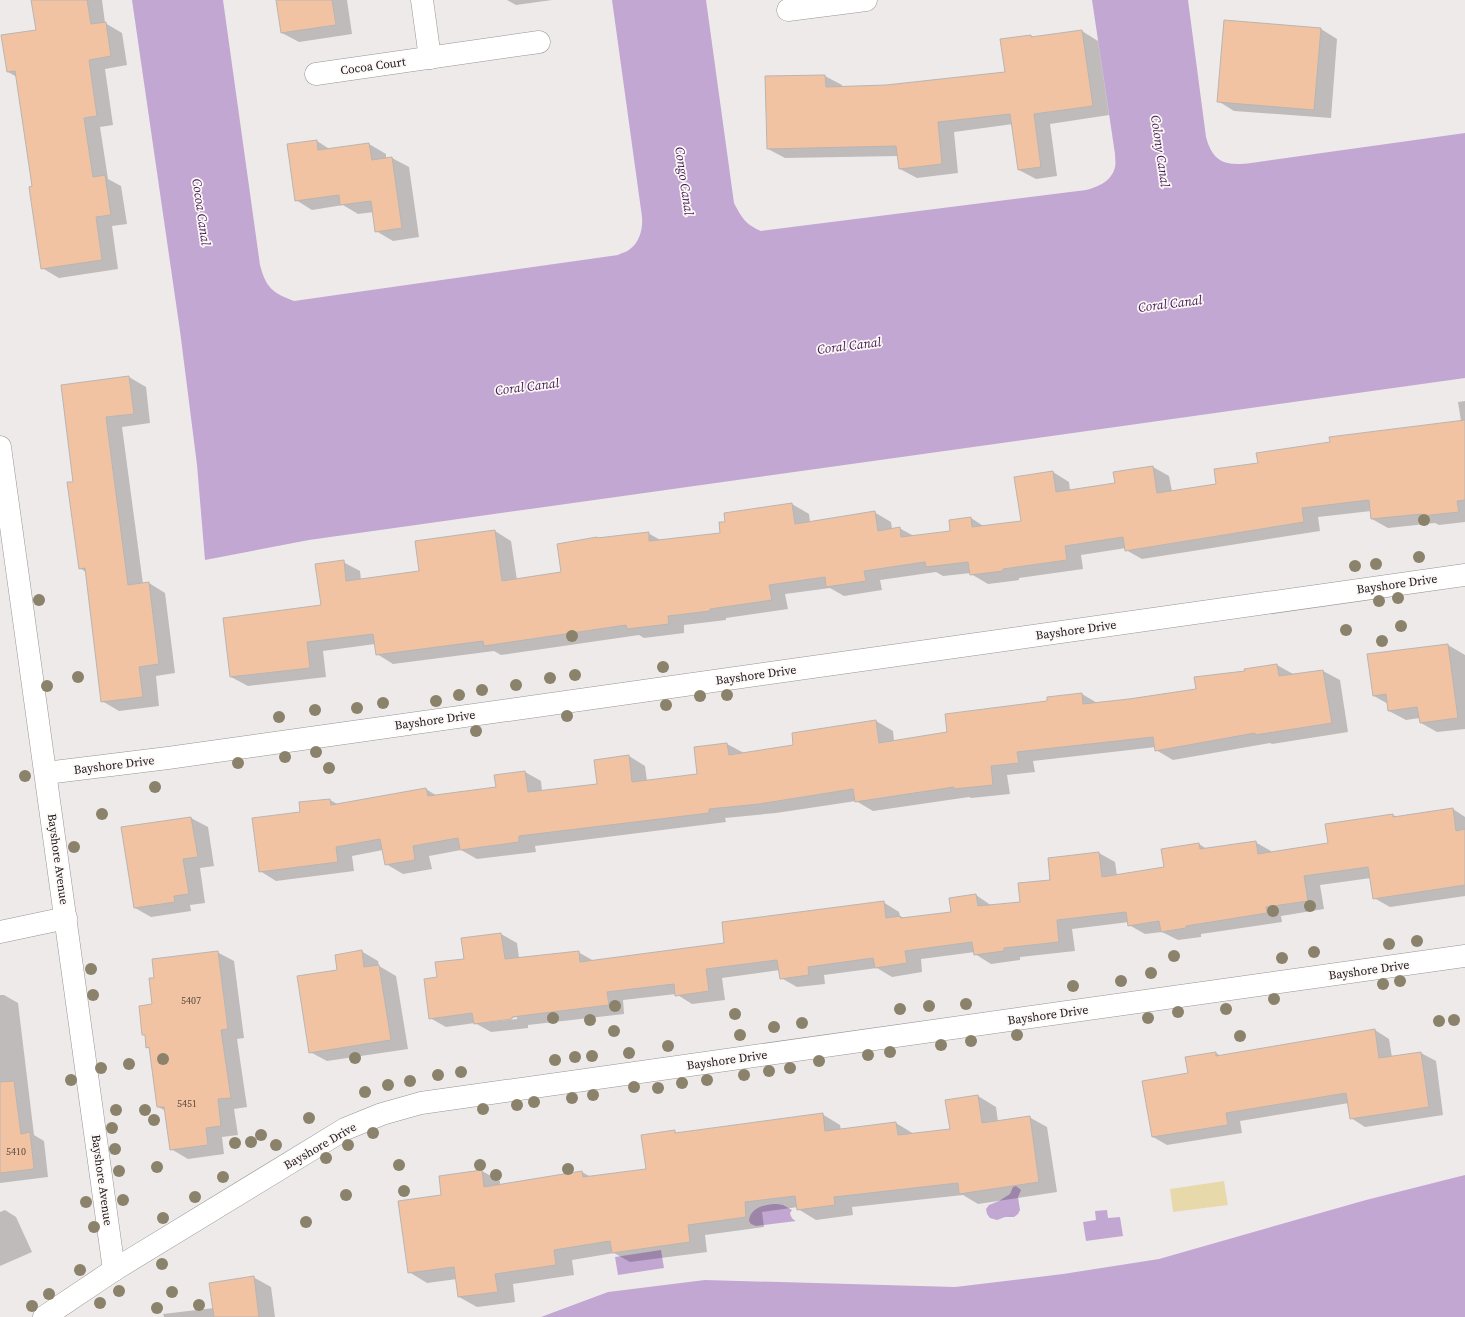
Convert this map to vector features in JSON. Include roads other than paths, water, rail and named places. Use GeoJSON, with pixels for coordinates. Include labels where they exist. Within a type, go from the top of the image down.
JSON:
{"type":"FeatureCollection","features":[{"type":"Feature","properties":{"kind":"street"},"geometry":{"type":"LineString","coordinates":[[422,0],[430,58]]}},
{"type":"Feature","properties":{"kind":"street"},"geometry":{"type":"LineString","coordinates":[[788,10],[866,0]]}},
{"type":"Feature","properties":{"kind":"street","name":"Cocoa Court"},"geometry":{"type":"LineString","coordinates":[[316,74],[539,42]]}},
{"type":"Feature","properties":{"kind":"street","name":"Bayshore Avenue"},"geometry":{"type":"LineString","coordinates":[[0,447],[114,1270]]}},
{"type":"Feature","properties":{"kind":"street","name":"Bayshore Drive"},"geometry":{"type":"LineString","coordinates":[[46,773],[208,752],[1465,575]]}},
{"type":"Feature","properties":{"kind":"street"},"geometry":{"type":"LineString","coordinates":[[0,932],[66,918]]}},
{"type":"Feature","properties":{"kind":"street","name":"Bayshore Drive"},"geometry":{"type":"LineString","coordinates":[[44,1317],[114,1270],[345,1129],[382,1114],[421,1103],[1465,956]]}},
{"type":"Feature","properties":{"kind":"water"},"geometry":{"type":"Polygon","coordinates":[[[132,0],[223,0],[260,265],[262,273],[271,289],[294,301],[618,255],[627,251],[633,246],[640,234],[642,217],[612,0],[706,0],[734,203],[744,220],[751,226],[761,231],[1086,190],[1104,183],[1111,176],[1115,167],[1115,154],[1092,0],[1188,0],[1206,137],[1212,152],[1222,161],[1234,164],[1251,163],[1465,133],[1465,378],[309,540],[205,560],[197,465],[180,331],[132,0]]]}},
{"type":"Feature","properties":{"kind":"water"},"geometry":{"type":"Polygon","coordinates":[[[1465,1175],[1465,1317],[541,1317],[608,1292],[705,1280],[955,1287],[1063,1274],[1159,1259],[1366,1200],[1465,1175]]]}},
{"type":"Feature","properties":{"kind":"water"},"geometry":{"type":"Polygon","coordinates":[[[1016,1186],[1021,1190],[1018,1197],[1020,1210],[1018,1214],[1014,1217],[1005,1217],[997,1220],[990,1218],[986,1209],[989,1205],[1010,1194],[1013,1187],[1016,1186]]]}},
{"type":"Feature","properties":{"kind":"water"},"geometry":{"type":"Polygon","coordinates":[[[777,1204],[783,1205],[792,1210],[790,1213],[791,1216],[796,1221],[756,1226],[751,1224],[749,1221],[750,1216],[755,1209],[777,1204]]]}},
{"type":"Feature","properties":{"kind":"water"},"geometry":{"type":"Polygon","coordinates":[[[1107,1210],[1108,1218],[1120,1217],[1123,1236],[1086,1241],[1083,1222],[1096,1220],[1095,1211],[1107,1210]]]}},
{"type":"Feature","properties":{"kind":"water"},"geometry":{"type":"Polygon","coordinates":[[[661,1250],[664,1268],[618,1275],[615,1257],[661,1250]]]}},
{"type":"Feature","properties":{"kind":"water label","name":"Colony Canal"},"geometry":{"type":"Point","coordinates":[1161,151]}},
{"type":"Feature","properties":{"kind":"water label","name":"Congo Canal"},"geometry":{"type":"Point","coordinates":[685,181]}},
{"type":"Feature","properties":{"kind":"water label","name":"Cocoa Canal"},"geometry":{"type":"Point","coordinates":[202,212]}},
{"type":"Feature","properties":{"kind":"water label","name":"Coral Canal"},"geometry":{"type":"Point","coordinates":[1170,303]}},
{"type":"Feature","properties":{"kind":"water label","name":"Coral Canal"},"geometry":{"type":"Point","coordinates":[849,345]}},
{"type":"Feature","properties":{"kind":"water label","name":"Coral Canal"},"geometry":{"type":"Point","coordinates":[527,386]}}]}
